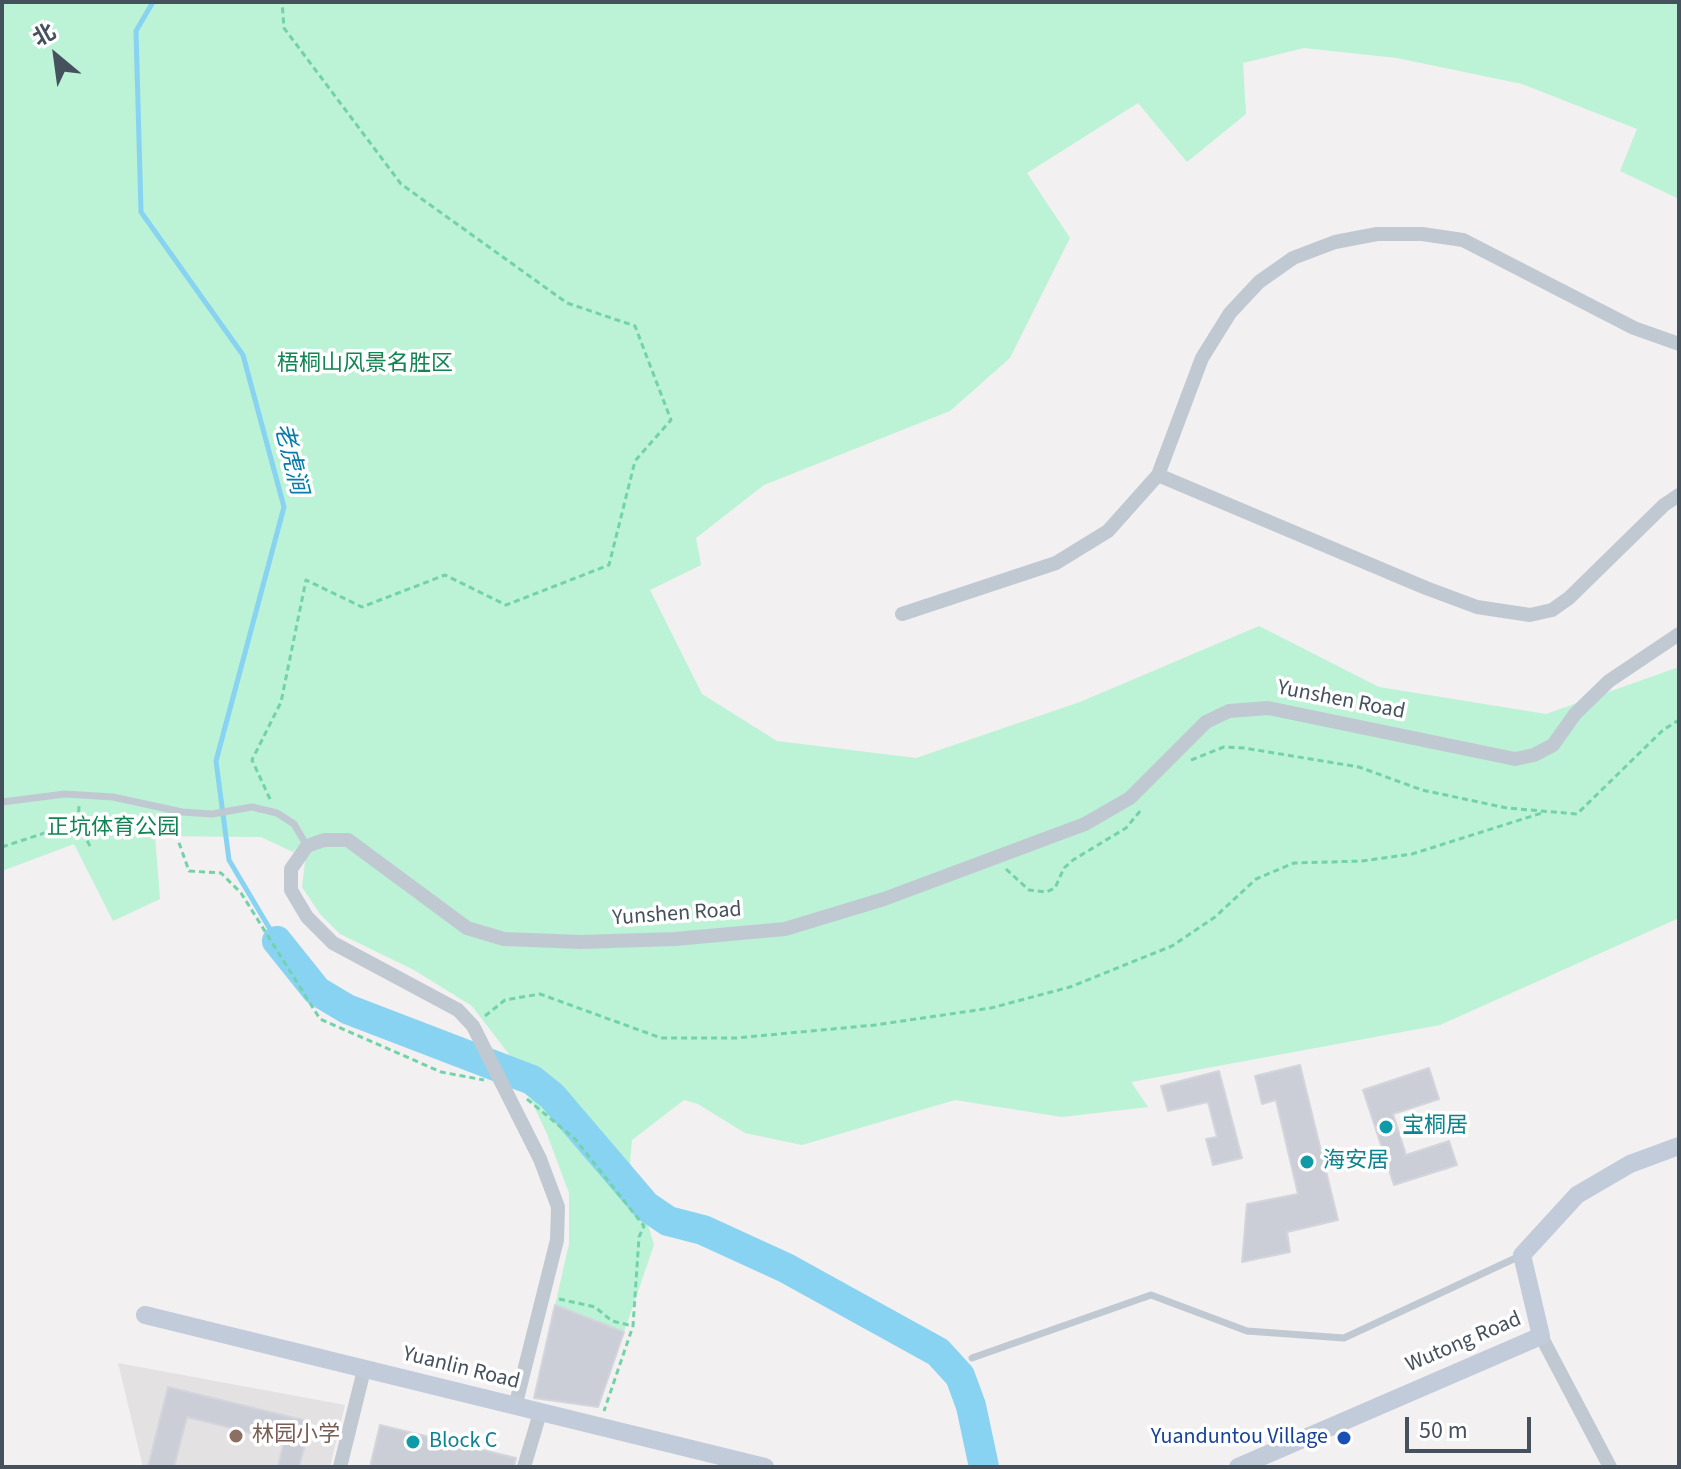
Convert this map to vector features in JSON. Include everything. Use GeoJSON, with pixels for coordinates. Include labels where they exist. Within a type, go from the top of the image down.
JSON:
{"type":"FeatureCollection","features":[{"type":"Feature","properties":{"kind":"street"},"geometry":{"type":"LineString","coordinates":[[902,614],[1056,563],[1085,548],[1108,531],[1158,475],[1202,358],[1230,313],[1259,282],[1293,258],[1335,242],[1377,234],[1422,234],[1463,240],[1634,328],[1679,344]]}},
{"type":"Feature","properties":{"kind":"street"},"geometry":{"type":"LineString","coordinates":[[1158,475],[1426,588],[1477,607],[1530,615],[1552,610],[1569,598],[1664,505],[1679,495]]}},
{"type":"Feature","properties":{"kind":"street","name":"Yunshen Road"},"geometry":{"type":"LineString","coordinates":[[307,846],[324,840],[348,840],[467,928],[504,939],[581,942],[675,939],[785,929],[884,899],[1085,824],[1130,798],[1206,722],[1229,711],[1268,708],[1515,759],[1534,755],[1553,745],[1575,714],[1609,681],[1679,634]]}},
{"type":"Feature","properties":{"kind":"street"},"geometry":{"type":"LineString","coordinates":[[307,846],[291,869],[291,890],[307,917],[333,943],[458,1010],[473,1026],[521,1122],[558,1207],[557,1240],[515,1407]]}},
{"type":"Feature","properties":{"kind":"street"},"geometry":{"type":"LineString","coordinates":[[1522,1255],[1577,1195],[1630,1164],[1679,1146]]}},
{"type":"Feature","properties":{"kind":"street","name":"Wutong Road"},"geometry":{"type":"LineString","coordinates":[[1238,1467],[1541,1336],[1522,1255]]}},
{"type":"Feature","properties":{"kind":"street","name":"Yuanlin Road"},"geometry":{"type":"LineString","coordinates":[[145,1315],[765,1467]]}},
{"type":"Feature","properties":{"kind":"street"},"geometry":{"type":"LineString","coordinates":[[1541,1336],[1610,1467]]}},
{"type":"Feature","properties":{"kind":"street"},"geometry":{"type":"LineString","coordinates":[[340,1467],[364,1370]]}},
{"type":"Feature","properties":{"kind":"street"},"geometry":{"type":"LineString","coordinates":[[524,1467],[540,1413]]}},
{"type":"Feature","properties":{"kind":"lane"},"geometry":{"type":"LineString","coordinates":[[2,802],[79,795],[182,812],[212,814],[252,807],[277,813],[294,824],[307,846]]}},
{"type":"Feature","properties":{"kind":"lane"},"geometry":{"type":"LineString","coordinates":[[972,1358],[1151,1295],[1247,1331],[1344,1338],[1522,1255]]}},
{"type":"Feature","properties":{"kind":"path"},"geometry":{"type":"LineString","coordinates":[[277,813],[252,760],[281,702],[306,580],[362,607],[445,575],[506,605],[609,565],[635,461],[671,420],[635,326],[567,303],[401,184],[284,28],[282,2]]}},
{"type":"Feature","properties":{"kind":"path"},"geometry":{"type":"LineString","coordinates":[[1189,761],[1224,747],[1244,748],[1359,767],[1422,790],[1507,808],[1577,814],[1663,730],[1679,720]]}},
{"type":"Feature","properties":{"kind":"path"},"geometry":{"type":"LineString","coordinates":[[79,795],[78,822],[91,848]]}},
{"type":"Feature","properties":{"kind":"path"},"geometry":{"type":"LineString","coordinates":[[142,836],[145,804]]}},
{"type":"Feature","properties":{"kind":"path"},"geometry":{"type":"LineString","coordinates":[[994,858],[1029,890],[1046,892],[1055,888],[1064,868],[1073,860],[1126,828],[1144,806]]}},
{"type":"Feature","properties":{"kind":"path"},"geometry":{"type":"LineString","coordinates":[[182,812],[178,840],[189,871],[221,873],[241,893],[320,1019],[441,1072],[494,1082]]}},
{"type":"Feature","properties":{"kind":"path"},"geometry":{"type":"LineString","coordinates":[[473,1026],[505,1000],[540,994],[661,1038],[736,1038],[875,1025],[991,1008],[1070,987],[1172,946],[1215,917],[1256,879],[1294,863],[1362,861],[1412,854],[1545,812]]}},
{"type":"Feature","properties":{"kind":"path"},"geometry":{"type":"LineString","coordinates":[[2,847],[78,822]]}},
{"type":"Feature","properties":{"kind":"path"},"geometry":{"type":"LineString","coordinates":[[525,1098],[575,1139],[644,1226],[639,1237],[633,1326],[599,1427]]}},
{"type":"Feature","properties":{"kind":"path"},"geometry":{"type":"LineString","coordinates":[[543,1296],[595,1307],[612,1321],[633,1326]]}},
{"type":"Feature","properties":{"kind":"shaded area","name":"林园小学"},"geometry":{"type":"Polygon","coordinates":[[[118,1363],[345,1405],[330,1467],[143,1467],[118,1363]]]}},
{"type":"Feature","properties":{"kind":"green space","name":"梧桐山风景名胜区"},"geometry":{"type":"Polygon","coordinates":[[[2,2],[1679,2],[1679,199],[1620,171],[1637,129],[1522,84],[1397,58],[1304,48],[1243,63],[1246,114],[1187,162],[1138,103],[1027,173],[1070,238],[1010,358],[950,411],[764,485],[696,538],[701,565],[650,590],[702,694],[777,741],[916,758],[1080,702],[1259,626],[1379,687],[1546,714],[1679,667],[1679,918],[1440,1025],[1131,1082],[1148,1107],[1062,1117],[955,1100],[802,1145],[745,1133],[698,1104],[684,1100],[632,1140],[630,1164],[654,1245],[598,1407],[534,1398],[569,1244],[569,1193],[547,1134],[511,1057],[472,1006],[414,970],[340,934],[320,914],[302,887],[308,838],[293,852],[261,837],[155,836],[160,899],[113,921],[74,844],[2,871],[2,2]]]}},
{"type":"Feature","properties":{"kind":"building","name":"海安居"},"geometry":{"type":"Polygon","coordinates":[[[1300,1065],[1338,1220],[1287,1232],[1290,1252],[1242,1262],[1247,1204],[1298,1194],[1276,1100],[1262,1104],[1255,1076],[1300,1065]]]}},
{"type":"Feature","properties":{"kind":"building","name":"宝桐居"},"geometry":{"type":"Polygon","coordinates":[[[1429,1068],[1439,1099],[1393,1114],[1406,1155],[1449,1141],[1457,1165],[1394,1185],[1363,1090],[1429,1068]]]}},
{"type":"Feature","properties":{"kind":"building"},"geometry":{"type":"Polygon","coordinates":[[[1219,1071],[1242,1158],[1213,1165],[1206,1139],[1217,1137],[1208,1102],[1168,1111],[1161,1086],[1219,1071]]]}},
{"type":"Feature","properties":{"kind":"building"},"geometry":{"type":"Polygon","coordinates":[[[555,1305],[624,1332],[598,1407],[534,1398],[555,1305]]]}},
{"type":"Feature","properties":{"kind":"building"},"geometry":{"type":"Polygon","coordinates":[[[168,1387],[311,1422],[299,1467],[278,1467],[284,1441],[187,1417],[174,1467],[148,1467],[168,1387]]]}},
{"type":"Feature","properties":{"kind":"building","name":"Block C"},"geometry":{"type":"Polygon","coordinates":[[[380,1425],[516,1458],[514,1467],[370,1467],[380,1425]]]}},
{"type":"Feature","properties":{"kind":"waterway","name":"老虎涧"},"geometry":{"type":"LineString","coordinates":[[153,2],[136,31],[141,212],[243,355],[284,507],[216,761],[229,860],[277,941]]}},
{"type":"Feature","properties":{"kind":"waterway"},"geometry":{"type":"LineString","coordinates":[[277,941],[317,991],[347,1009],[532,1080],[552,1096],[646,1206],[668,1221],[703,1230],[786,1268],[938,1352],[960,1376],[971,1406],[984,1467]]}},
{"type":"Feature","properties":{"kind":"place","name":"宝桐居"},"geometry":{"type":"Point","coordinates":[1386,1127]}},
{"type":"Feature","properties":{"kind":"place","name":"海安居"},"geometry":{"type":"Point","coordinates":[1307,1162]}},
{"type":"Feature","properties":{"kind":"place","name":"林园小学"},"geometry":{"type":"Point","coordinates":[236,1436]}},
{"type":"Feature","properties":{"kind":"place","name":"Yuanduntou Village"},"geometry":{"type":"Point","coordinates":[1344,1438]}},
{"type":"Feature","properties":{"kind":"place","name":"Block C"},"geometry":{"type":"Point","coordinates":[413,1442]}},
{"type":"Feature","properties":{"kind":"park label","name":"正坑体育公园"},"geometry":{"type":"Point","coordinates":[113,829]}}]}
